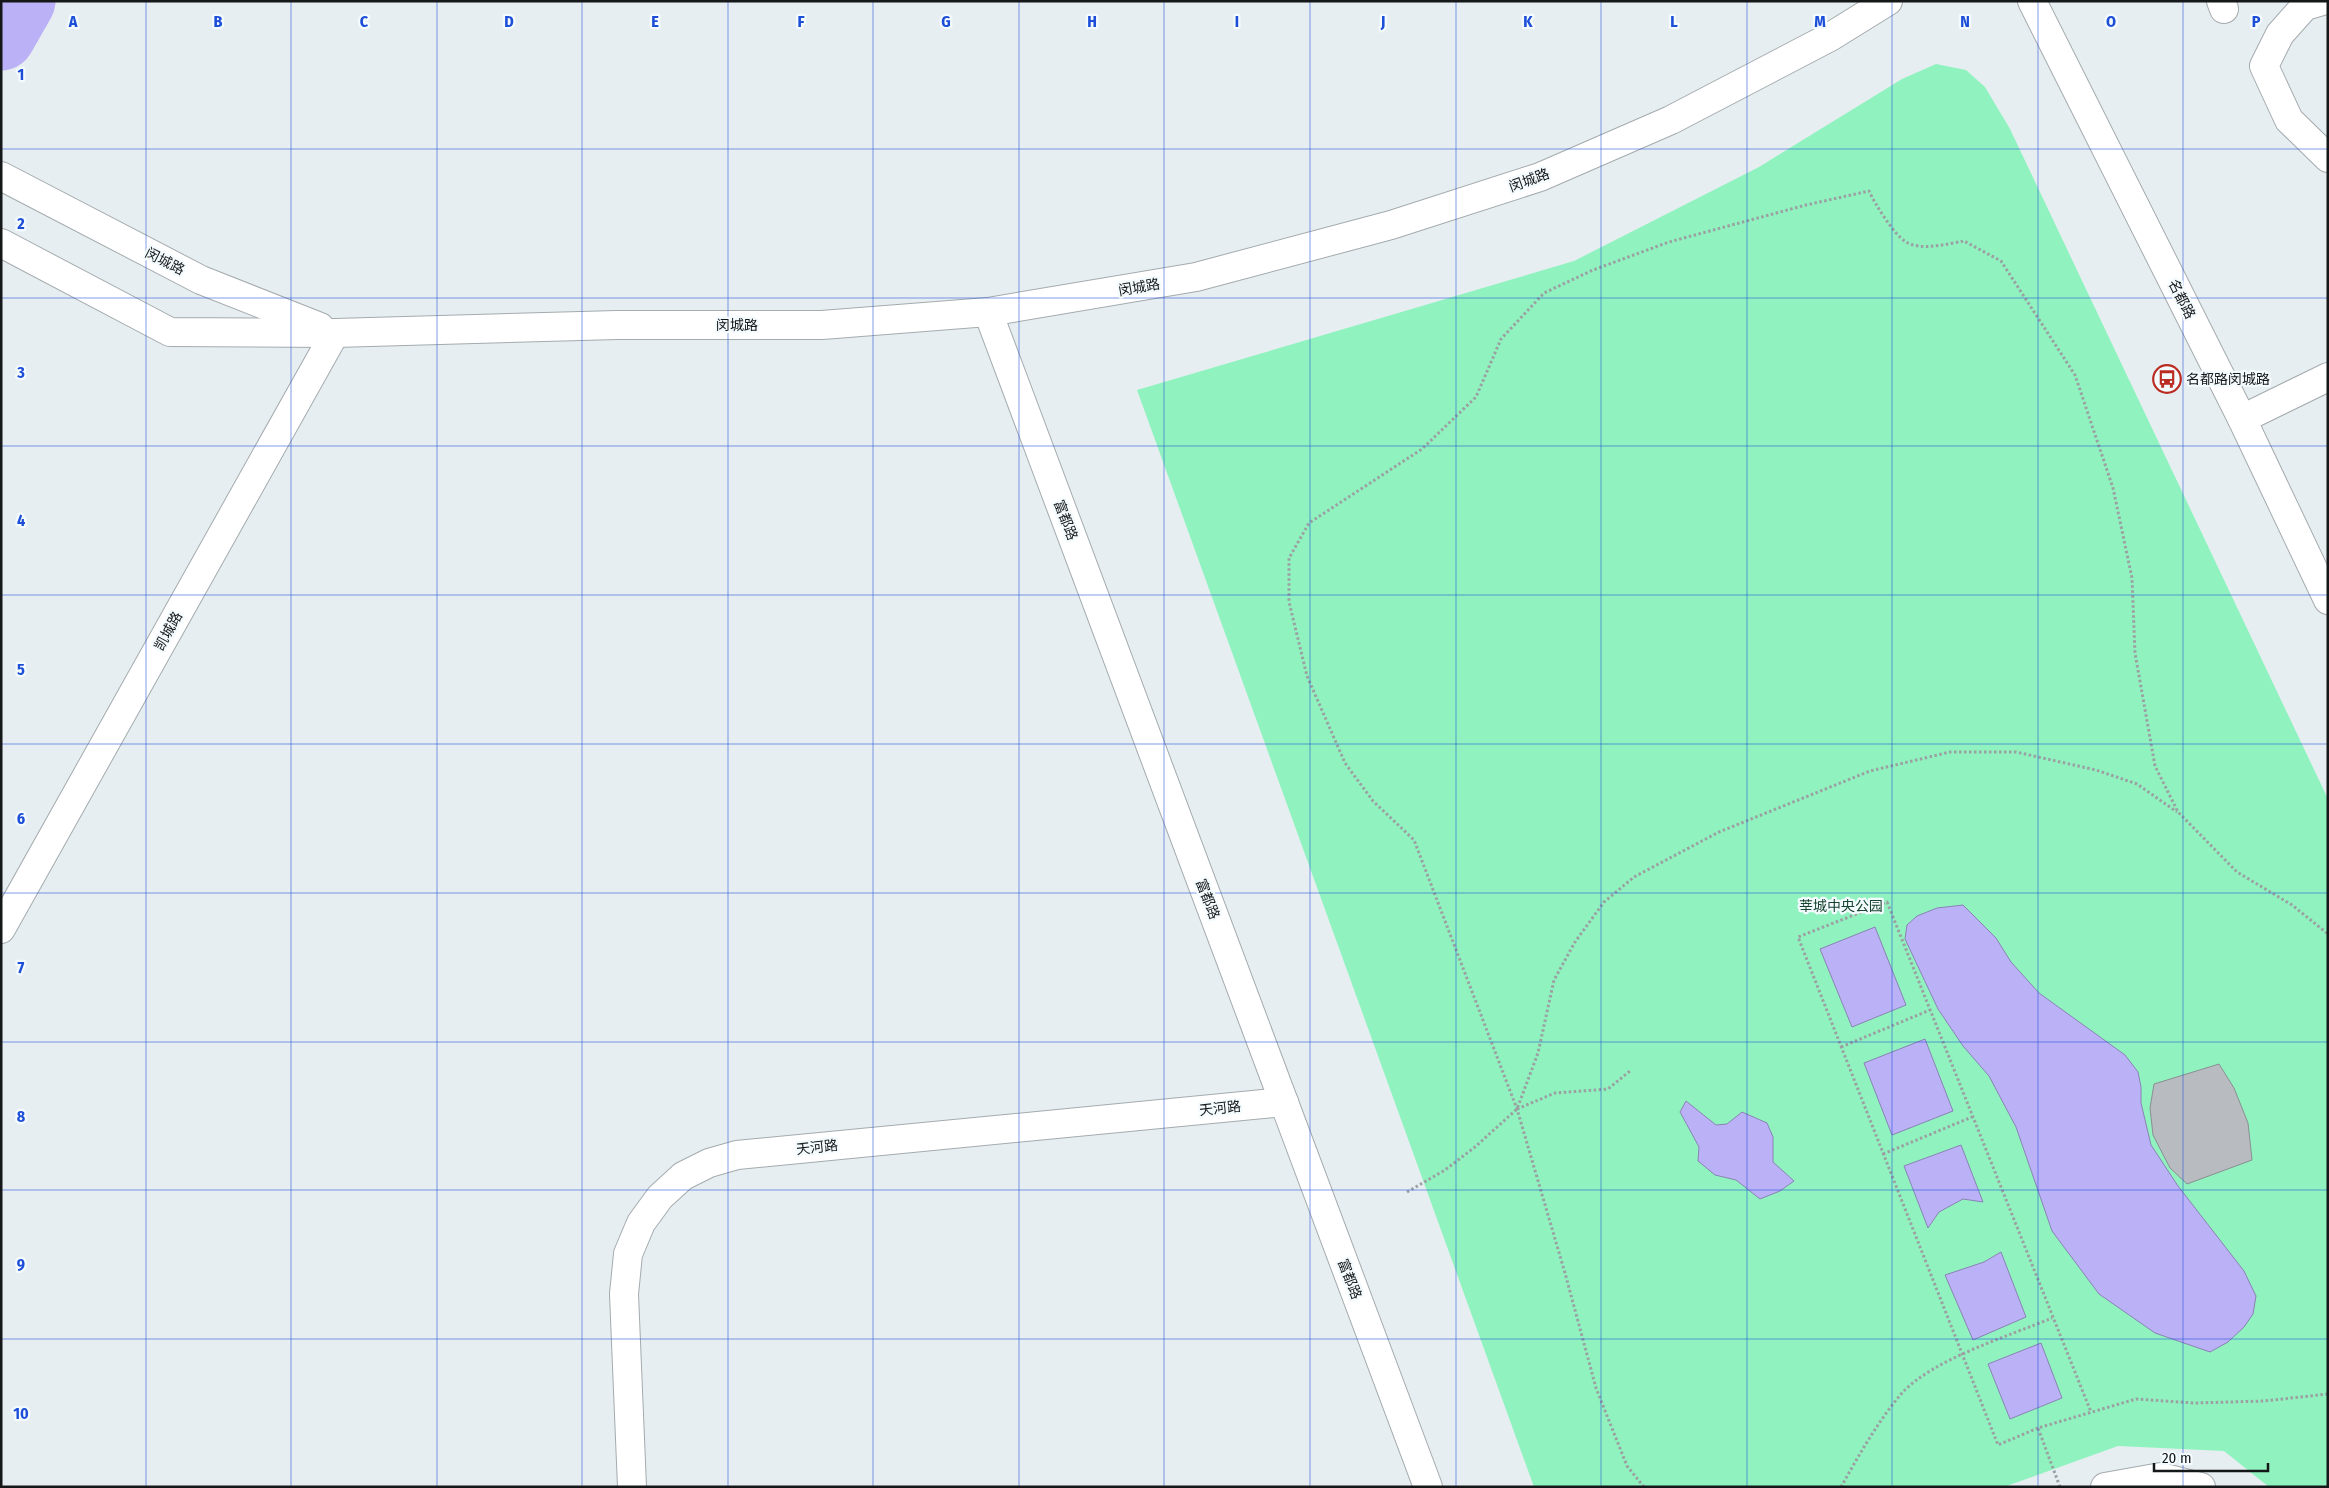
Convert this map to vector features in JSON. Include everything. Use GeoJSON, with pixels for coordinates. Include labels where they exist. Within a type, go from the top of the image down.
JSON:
{"type":"FeatureCollection","features":[{"type":"Feature","properties":{"kind":"street","name":"闵城路"},"geometry":{"type":"LineString","coordinates":[[1,243],[170,332],[336,333],[617,325],[822,325],[988,312],[1196,277],[1391,225],[1540,177],[1671,120],[1830,37],[1888,1]]}},
{"type":"Feature","properties":{"kind":"street","name":"名都路"},"geometry":{"type":"LineString","coordinates":[[2032,1],[2242,419],[2328,600]]}},
{"type":"Feature","properties":{"kind":"street"},"geometry":{"type":"LineString","coordinates":[[2322,1],[2305,6],[2280,34],[2264,66],[2289,120],[2328,158]]}},
{"type":"Feature","properties":{"kind":"street","name":"闵城路"},"geometry":{"type":"LineString","coordinates":[[1,176],[201,280],[336,333]]}},
{"type":"Feature","properties":{"kind":"street","name":"富都路"},"geometry":{"type":"LineString","coordinates":[[988,312],[1428,1487]]}},
{"type":"Feature","properties":{"kind":"street","name":"凯城路"},"geometry":{"type":"LineString","coordinates":[[1,928],[336,333]]}},
{"type":"Feature","properties":{"kind":"street"},"geometry":{"type":"LineString","coordinates":[[2242,419],[2328,377]]}},
{"type":"Feature","properties":{"kind":"street","name":"天河路"},"geometry":{"type":"LineString","coordinates":[[632,1487],[624,1294],[628,1254],[641,1223],[660,1197],[683,1176],[709,1163],[737,1155],[1284,1102]]}},
{"type":"Feature","properties":{"kind":"street"},"geometry":{"type":"LineString","coordinates":[[2105,1487],[2161,1477],[2201,1487]]}},
{"type":"Feature","properties":{"kind":"path"},"geometry":{"type":"LineString","coordinates":[[1644,1487],[1627,1466],[1596,1388],[1566,1273],[1517,1110],[1414,840],[1373,801],[1345,763],[1307,676],[1289,602],[1288,558],[1309,523],[1422,449],[1476,397],[1501,339],[1544,294],[1593,270],[1670,242],[1713,229],[1869,191],[1880,213],[1906,242],[1934,247],[1964,241],[2001,261],[2075,375],[2114,488],[2132,578],[2135,653],[2155,766],[2178,812]]}},
{"type":"Feature","properties":{"kind":"path"},"geometry":{"type":"LineString","coordinates":[[1517,1110],[1538,1053],[1554,980],[1575,942],[1604,902],[1634,877],[1719,832],[1870,771],[1950,752],[2016,752],[2096,770],[2137,784],[2178,812],[2237,872],[2292,905],[2328,934]]}},
{"type":"Feature","properties":{"kind":"path"},"geometry":{"type":"LineString","coordinates":[[2090,1412],[1886,902],[1798,937],[1964,1354],[1998,1445],[2038,1428],[2136,1399],[2194,1403],[2264,1402],[2328,1394]]}},
{"type":"Feature","properties":{"kind":"path"},"geometry":{"type":"LineString","coordinates":[[1841,1047],[1930,1010]]}},
{"type":"Feature","properties":{"kind":"path"},"geometry":{"type":"LineString","coordinates":[[1406,1192],[1445,1170],[1475,1147],[1517,1110],[1555,1093],[1608,1089],[1630,1071]]}},
{"type":"Feature","properties":{"kind":"path"},"geometry":{"type":"LineString","coordinates":[[1883,1154],[1972,1117]]}},
{"type":"Feature","properties":{"kind":"path"},"geometry":{"type":"LineString","coordinates":[[1841,1487],[1868,1440],[1903,1392],[1934,1368],[2052,1318]]}},
{"type":"Feature","properties":{"kind":"path"},"geometry":{"type":"LineString","coordinates":[[2038,1428],[2060,1487]]}},
{"type":"Feature","properties":{"kind":"green space","name":"莘城中央公园"},"geometry":{"type":"Polygon","coordinates":[[[1936,64],[1966,70],[1985,87],[2010,129],[2328,799],[2328,1487],[2269,1487],[2224,1451],[2118,1446],[2004,1487],[1534,1487],[1137,390],[1574,261],[1759,167],[1902,79],[1936,64]]]}},
{"type":"Feature","properties":{"kind":"shaded area"},"geometry":{"type":"Polygon","coordinates":[[[1963,905],[1996,938],[2011,962],[2039,993],[2125,1055],[2138,1072],[2141,1087],[2141,1103],[2151,1145],[2178,1186],[2244,1271],[2256,1296],[2253,1314],[2244,1327],[2228,1342],[2210,1352],[2155,1333],[2099,1294],[2052,1231],[2016,1127],[1989,1076],[1963,1046],[1938,1009],[1905,939],[1907,925],[1917,916],[1937,908],[1963,905]]]}},
{"type":"Feature","properties":{"kind":"shaded area"},"geometry":{"type":"Polygon","coordinates":[[[1875,927],[1906,1005],[1852,1027],[1820,949],[1875,927]]]}},
{"type":"Feature","properties":{"kind":"shaded area"},"geometry":{"type":"Polygon","coordinates":[[[1925,1039],[1953,1111],[1892,1135],[1864,1063],[1925,1039]]]}},
{"type":"Feature","properties":{"kind":"shaded area"},"geometry":{"type":"Polygon","coordinates":[[[1686,1101],[1716,1125],[1727,1124],[1742,1112],[1767,1123],[1773,1137],[1773,1162],[1794,1181],[1780,1191],[1760,1199],[1736,1180],[1715,1175],[1698,1161],[1699,1147],[1680,1112],[1686,1101]]]}},
{"type":"Feature","properties":{"kind":"shaded area"},"geometry":{"type":"Polygon","coordinates":[[[1961,1145],[1983,1202],[1963,1199],[1939,1212],[1928,1228],[1904,1166],[1961,1145]]]}},
{"type":"Feature","properties":{"kind":"shaded area"},"geometry":{"type":"Polygon","coordinates":[[[2001,1252],[2026,1317],[1973,1340],[1945,1275],[1984,1262],[2001,1252]]]}},
{"type":"Feature","properties":{"kind":"shaded area"},"geometry":{"type":"Polygon","coordinates":[[[2041,1343],[2062,1398],[2010,1419],[1988,1364],[2041,1343]]]}},
{"type":"Feature","properties":{"kind":"building"},"geometry":{"type":"Polygon","coordinates":[[[2219,1064],[2234,1088],[2248,1123],[2252,1160],[2187,1184],[2170,1168],[2153,1135],[2150,1108],[2154,1084],[2219,1064]]]}},
{"type":"Feature","properties":{"kind":"waterway"},"geometry":{"type":"LineString","coordinates":[[1,36],[21,1]]}},
{"type":"Feature","properties":{"kind":"place","name":"名都路闵城路"},"geometry":{"type":"Point","coordinates":[2167,379]}}]}
